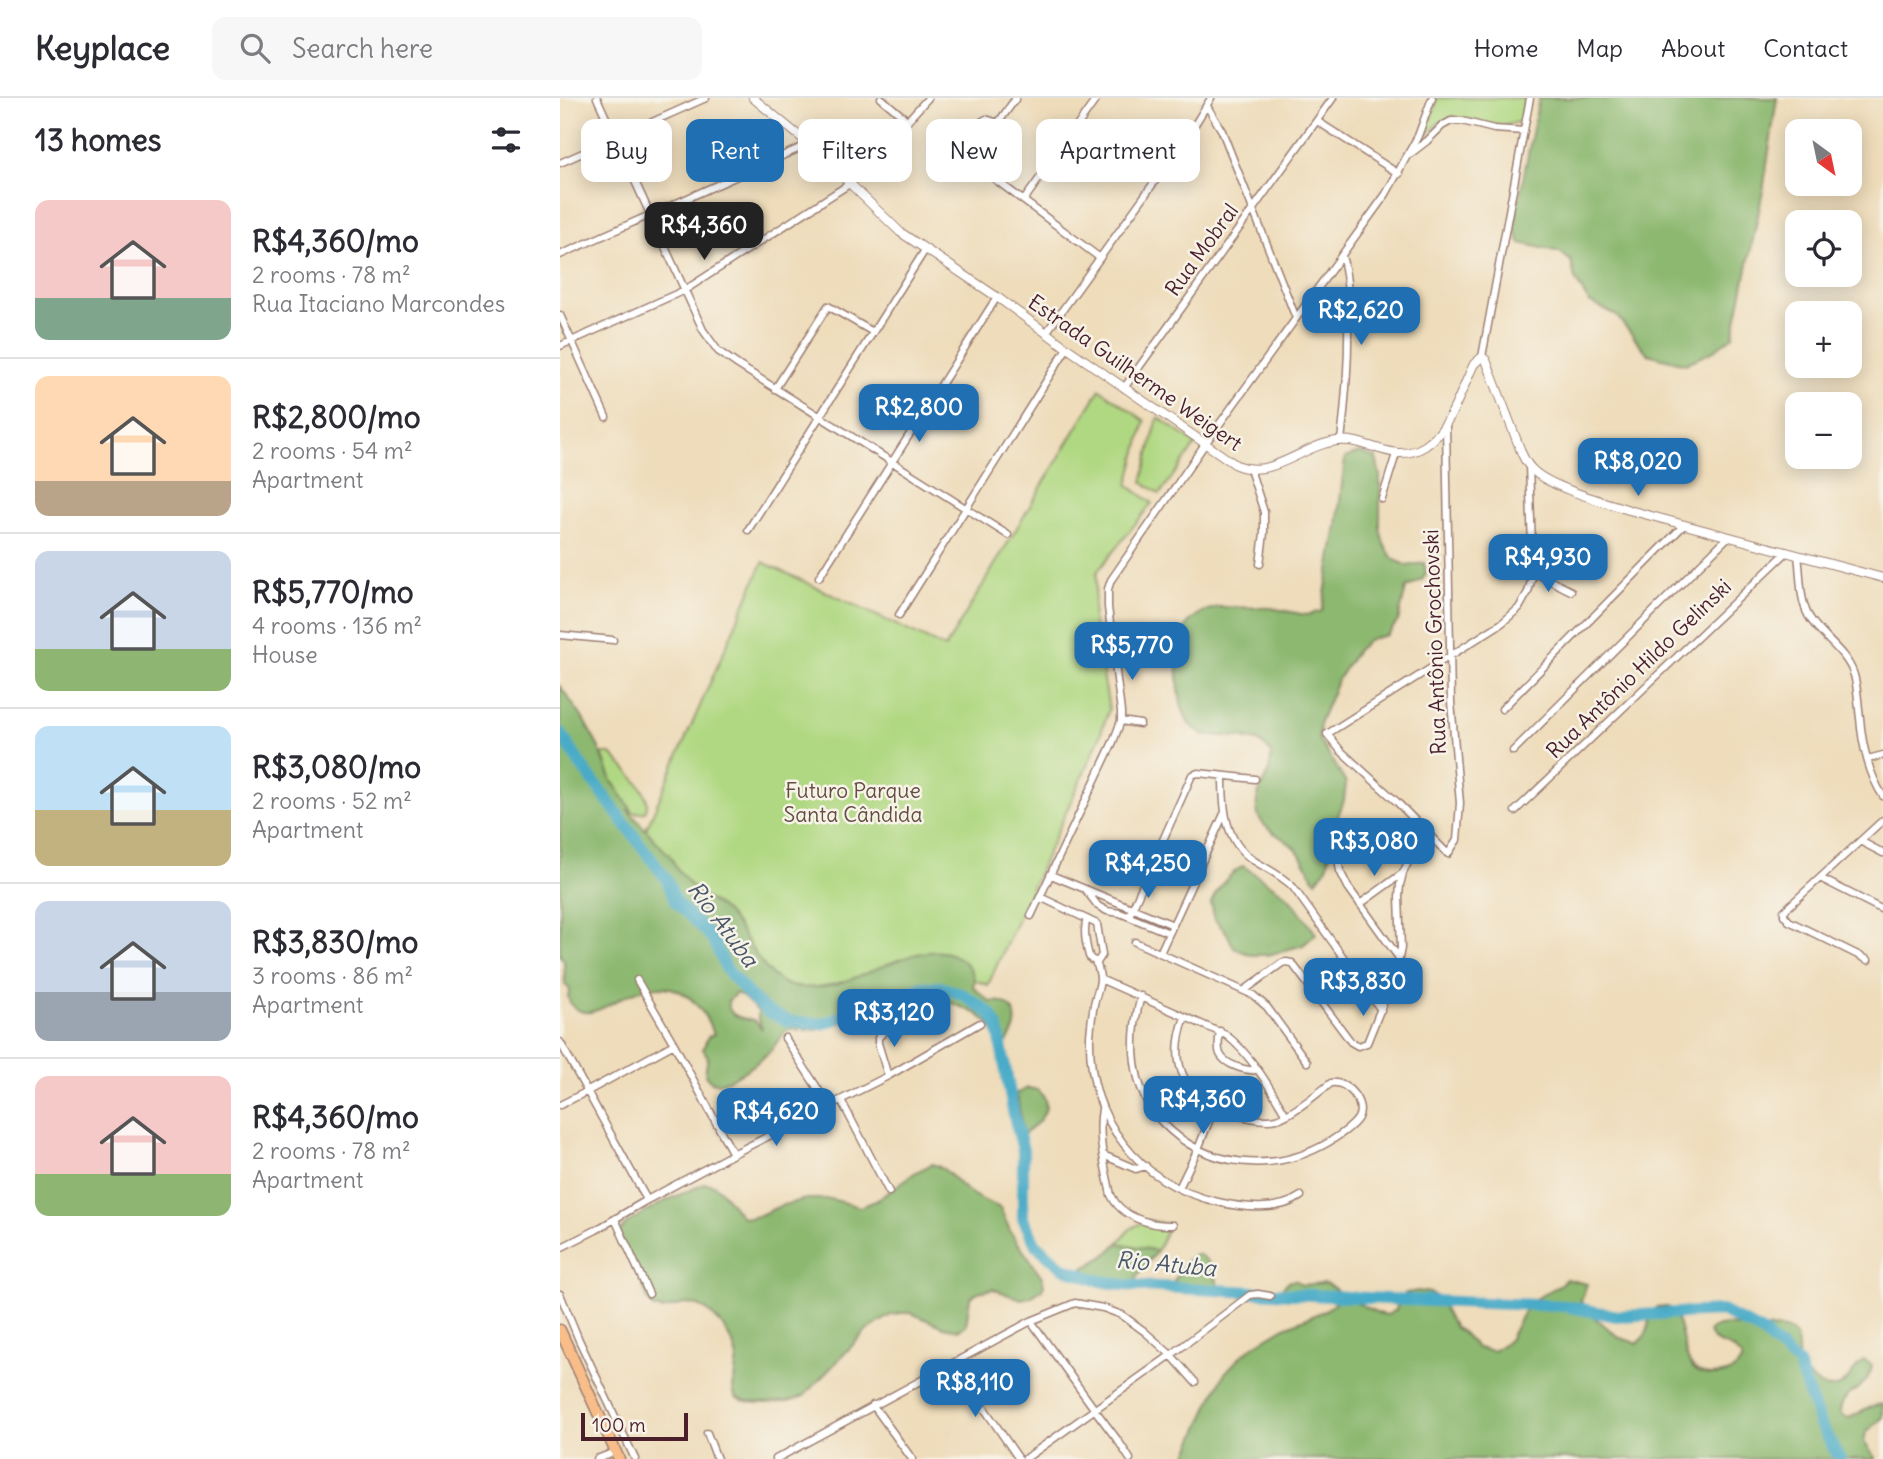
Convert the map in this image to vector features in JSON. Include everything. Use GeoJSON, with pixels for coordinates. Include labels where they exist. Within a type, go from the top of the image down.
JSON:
{"type":"FeatureCollection","features":[{"type":"Feature","properties":{"kind":"highway"},"geometry":{"type":"LineString","coordinates":[[560,1330],[617,1455]]}},
{"type":"Feature","properties":{"kind":"street"},"geometry":{"type":"LineString","coordinates":[[597,98],[606,119]]}},
{"type":"Feature","properties":{"kind":"street"},"geometry":{"type":"LineString","coordinates":[[658,119],[706,98]]}},
{"type":"Feature","properties":{"kind":"street","name":"Estrada Guilherme Weigert"},"geometry":{"type":"LineString","coordinates":[[752,98],[798,135]]}},
{"type":"Feature","properties":{"kind":"street"},"geometry":{"type":"LineString","coordinates":[[881,98],[906,119]]}},
{"type":"Feature","properties":{"kind":"street"},"geometry":{"type":"LineString","coordinates":[[910,119],[928,98]]}},
{"type":"Feature","properties":{"kind":"street"},"geometry":{"type":"LineString","coordinates":[[1016,98],[998,122],[986,119],[979,123],[970,137],[967,155],[972,162],[1100,258]]}},
{"type":"Feature","properties":{"kind":"street"},"geometry":{"type":"LineString","coordinates":[[1024,200],[1097,98]]}},
{"type":"Feature","properties":{"kind":"street"},"geometry":{"type":"LineString","coordinates":[[1046,333],[1191,131],[1211,98]]}},
{"type":"Feature","properties":{"kind":"street","name":"Rua Mobral"},"geometry":{"type":"LineString","coordinates":[[1124,388],[1334,98]]}},
{"type":"Feature","properties":{"kind":"street"},"geometry":{"type":"LineString","coordinates":[[1031,916],[1121,721],[1108,607],[1108,589],[1115,573],[1386,194],[1409,155],[1425,121],[1432,98]]}},
{"type":"Feature","properties":{"kind":"street"},"geometry":{"type":"LineString","coordinates":[[1342,256],[1347,276],[1348,326],[1347,377],[1341,440],[1396,454],[1410,453],[1425,446],[1446,425],[1474,364],[1482,357],[1530,98]]}},
{"type":"Feature","properties":{"kind":"street"},"geometry":{"type":"LineString","coordinates":[[1207,106],[1222,131],[1296,318]]}},
{"type":"Feature","properties":{"kind":"street"},"geometry":{"type":"LineString","coordinates":[[1317,121],[1399,174]]}},
{"type":"Feature","properties":{"kind":"street"},"geometry":{"type":"LineString","coordinates":[[1409,155],[1441,126],[1451,121],[1524,131]]}},
{"type":"Feature","properties":{"kind":"street"},"geometry":{"type":"LineString","coordinates":[[560,255],[798,149]]}},
{"type":"Feature","properties":{"kind":"street"},"geometry":{"type":"LineString","coordinates":[[560,163],[581,153]]}},
{"type":"Feature","properties":{"kind":"street"},"geometry":{"type":"LineString","coordinates":[[635,182],[712,345],[775,389],[1008,535]]}},
{"type":"Feature","properties":{"kind":"street"},"geometry":{"type":"LineString","coordinates":[[560,346],[685,290],[851,183]]}},
{"type":"Feature","properties":{"kind":"street","name":"Estrada Guilherme Weigert"},"geometry":{"type":"LineString","coordinates":[[851,183],[888,222],[925,250],[997,297],[1236,465],[1260,469],[1341,440]]}},
{"type":"Feature","properties":{"kind":"street"},"geometry":{"type":"LineString","coordinates":[[748,530],[925,250]]}},
{"type":"Feature","properties":{"kind":"street"},"geometry":{"type":"LineString","coordinates":[[819,577],[997,297]]}},
{"type":"Feature","properties":{"kind":"street"},"geometry":{"type":"LineString","coordinates":[[775,389],[828,306],[873,332]]}},
{"type":"Feature","properties":{"kind":"street"},"geometry":{"type":"LineString","coordinates":[[560,315],[606,417]]}},
{"type":"Feature","properties":{"kind":"street"},"geometry":{"type":"LineString","coordinates":[[898,615],[1067,348]]}},
{"type":"Feature","properties":{"kind":"street"},"geometry":{"type":"LineString","coordinates":[[1482,357],[1486,360],[1516,442],[1534,471],[1549,480],[1629,510],[1883,578]]}},
{"type":"Feature","properties":{"kind":"street","name":"Rua Antônio Grochovski"},"geometry":{"type":"LineString","coordinates":[[1446,425],[1451,702],[1460,820],[1457,840],[1448,854],[1341,751],[1327,734],[1450,656]]}},
{"type":"Feature","properties":{"kind":"street"},"geometry":{"type":"LineString","coordinates":[[1382,499],[1396,454]]}},
{"type":"Feature","properties":{"kind":"street"},"geometry":{"type":"LineString","coordinates":[[1450,656],[1512,615],[1523,601],[1533,574],[1529,465]]}},
{"type":"Feature","properties":{"kind":"street"},"geometry":{"type":"LineString","coordinates":[[1250,469],[1264,512],[1260,564]]}},
{"type":"Feature","properties":{"kind":"street"},"geometry":{"type":"LineString","coordinates":[[1502,709],[1684,525]]}},
{"type":"Feature","properties":{"kind":"street"},"geometry":{"type":"LineString","coordinates":[[1513,751],[1728,537]]}},
{"type":"Feature","properties":{"kind":"street","name":"Rua Antônio Hildo Gelinski"},"geometry":{"type":"LineString","coordinates":[[1515,811],[1786,552]]}},
{"type":"Feature","properties":{"kind":"street"},"geometry":{"type":"LineString","coordinates":[[1798,556],[1802,600],[1808,615],[1853,672],[1860,727],[1868,759],[1883,796]]}},
{"type":"Feature","properties":{"kind":"street"},"geometry":{"type":"LineString","coordinates":[[1533,574],[1572,591]]}},
{"type":"Feature","properties":{"kind":"street"},"geometry":{"type":"LineString","coordinates":[[560,635],[613,640]]}},
{"type":"Feature","properties":{"kind":"street"},"geometry":{"type":"LineString","coordinates":[[1121,721],[1140,724]]}},
{"type":"Feature","properties":{"kind":"street"},"geometry":{"type":"LineString","coordinates":[[1868,759],[1883,755]]}},
{"type":"Feature","properties":{"kind":"street"},"geometry":{"type":"LineString","coordinates":[[1129,916],[1190,778],[1198,773],[1255,779]]}},
{"type":"Feature","properties":{"kind":"street"},"geometry":{"type":"LineString","coordinates":[[1223,776],[1224,814],[1230,833],[1248,856],[1279,874],[1293,887],[1381,1010]]}},
{"type":"Feature","properties":{"kind":"street"},"geometry":{"type":"LineString","coordinates":[[1160,953],[1224,814]]}},
{"type":"Feature","properties":{"kind":"street"},"geometry":{"type":"LineString","coordinates":[[1868,960],[1789,921],[1784,915],[1786,908],[1883,820]]}},
{"type":"Feature","properties":{"kind":"street"},"geometry":{"type":"LineString","coordinates":[[1342,835],[1338,858],[1340,872],[1399,959]]}},
{"type":"Feature","properties":{"kind":"street"},"geometry":{"type":"LineString","coordinates":[[1860,841],[1883,853]]}},
{"type":"Feature","properties":{"kind":"street"},"geometry":{"type":"LineString","coordinates":[[1245,990],[1282,963],[1292,963],[1347,1038],[1358,1046],[1369,1040],[1395,977],[1401,940],[1399,897],[1403,873],[1415,847]]}},
{"type":"Feature","properties":{"kind":"street"},"geometry":{"type":"LineString","coordinates":[[1360,904],[1403,873]]}},
{"type":"Feature","properties":{"kind":"street"},"geometry":{"type":"LineString","coordinates":[[1051,875],[1172,925]]}},
{"type":"Feature","properties":{"kind":"street"},"geometry":{"type":"LineString","coordinates":[[1820,878],[1883,910]]}},
{"type":"Feature","properties":{"kind":"street"},"geometry":{"type":"LineString","coordinates":[[1085,889],[1102,909],[1118,912],[1169,933]]}},
{"type":"Feature","properties":{"kind":"street"},"geometry":{"type":"LineString","coordinates":[[1040,897],[1097,924],[1102,956],[1096,964]]}},
{"type":"Feature","properties":{"kind":"street"},"geometry":{"type":"LineString","coordinates":[[1102,909],[1108,898]]}},
{"type":"Feature","properties":{"kind":"street"},"geometry":{"type":"LineString","coordinates":[[1087,919],[1084,926],[1090,958],[1096,964],[1100,979],[1091,1022],[1090,1049],[1094,1079],[1102,1107],[1116,1135],[1146,1166],[1179,1188],[1207,1199],[1237,1206],[1269,1206],[1293,1202],[1301,1196]]}},
{"type":"Feature","properties":{"kind":"street"},"geometry":{"type":"LineString","coordinates":[[1135,942],[1245,990],[1266,1007],[1307,1062]]}},
{"type":"Feature","properties":{"kind":"street"},"geometry":{"type":"LineString","coordinates":[[1100,979],[1220,1031],[1236,1043],[1286,1115]]}},
{"type":"Feature","properties":{"kind":"street"},"geometry":{"type":"LineString","coordinates":[[637,980],[733,1154]]}},
{"type":"Feature","properties":{"kind":"street"},"geometry":{"type":"LineString","coordinates":[[1141,996],[1134,1027],[1133,1047],[1143,1091],[1152,1111],[1160,1120],[1177,1136],[1198,1149],[1220,1158],[1242,1162],[1266,1163],[1289,1159],[1317,1149],[1348,1129],[1359,1116],[1360,1105],[1345,1085],[1334,1082],[1279,1119],[1260,1120],[1233,1114],[1215,1106],[1196,1093],[1181,1070],[1177,1055],[1178,1040],[1185,1017]]}},
{"type":"Feature","properties":{"kind":"street"},"geometry":{"type":"LineString","coordinates":[[888,1076],[878,1038],[892,1022]]}},
{"type":"Feature","properties":{"kind":"street"},"geometry":{"type":"LineString","coordinates":[[560,1248],[733,1154],[888,1076],[980,1023]]}},
{"type":"Feature","properties":{"kind":"street"},"geometry":{"type":"LineString","coordinates":[[1220,1031],[1219,1050],[1223,1059],[1247,1070],[1256,1070]]}},
{"type":"Feature","properties":{"kind":"street"},"geometry":{"type":"LineString","coordinates":[[785,1038],[829,1106]]}},
{"type":"Feature","properties":{"kind":"street"},"geometry":{"type":"LineString","coordinates":[[560,1042],[647,1200]]}},
{"type":"Feature","properties":{"kind":"street"},"geometry":{"type":"LineString","coordinates":[[560,1105],[674,1044]]}},
{"type":"Feature","properties":{"kind":"street"},"geometry":{"type":"LineString","coordinates":[[841,1100],[889,1192]]}},
{"type":"Feature","properties":{"kind":"street"},"geometry":{"type":"LineString","coordinates":[[1179,1188],[1215,1106]]}},
{"type":"Feature","properties":{"kind":"street"},"geometry":{"type":"LineString","coordinates":[[1102,1107],[1100,1129],[1111,1195],[1124,1212],[1157,1226],[1173,1225]]}},
{"type":"Feature","properties":{"kind":"street"},"geometry":{"type":"LineString","coordinates":[[1103,1155],[1136,1169],[1146,1166]]}},
{"type":"Feature","properties":{"kind":"street"},"geometry":{"type":"LineString","coordinates":[[615,1219],[649,1294]]}},
{"type":"Feature","properties":{"kind":"street"},"geometry":{"type":"LineString","coordinates":[[560,1294],[635,1459]]}},
{"type":"Feature","properties":{"kind":"street"},"geometry":{"type":"LineString","coordinates":[[1025,1459],[1250,1295],[1270,1296]]}},
{"type":"Feature","properties":{"kind":"street"},"geometry":{"type":"LineString","coordinates":[[776,1459],[1031,1321],[1075,1303],[1122,1315],[1171,1355],[1195,1382]]}},
{"type":"Feature","properties":{"kind":"street"},"geometry":{"type":"LineString","coordinates":[[1031,1321],[1130,1459]]}},
{"type":"Feature","properties":{"kind":"street"},"geometry":{"type":"LineString","coordinates":[[953,1363],[1019,1459]]}},
{"type":"Feature","properties":{"kind":"street"},"geometry":{"type":"LineString","coordinates":[[873,1405],[912,1459]]}},
{"type":"Feature","properties":{"kind":"street"},"geometry":{"type":"LineString","coordinates":[[707,1433],[717,1459]]}},
{"type":"Feature","properties":{"kind":"street"},"geometry":{"type":"LineString","coordinates":[[791,1450],[797,1459]]}},
{"type":"Feature","properties":{"kind":"street"},"geometry":{"type":"LineString","coordinates":[[597,1459],[617,1455]]}},
{"type":"Feature","properties":{"kind":"green space"},"geometry":{"type":"Polygon","coordinates":[[[1437,98],[1525,98],[1521,121],[1497,126],[1453,117],[1439,123],[1419,143],[1437,98]]]}},
{"type":"Feature","properties":{"kind":"green space"},"geometry":{"type":"Polygon","coordinates":[[[1539,98],[1777,98],[1763,191],[1733,336],[1712,352],[1685,364],[1648,354],[1616,315],[1589,302],[1575,279],[1571,261],[1560,252],[1520,243],[1514,226],[1539,98]]]}},
{"type":"Feature","properties":{"kind":"green space","name":"Futuro Parque Santa Cândida"},"geometry":{"type":"Polygon","coordinates":[[[1100,389],[1145,421],[1128,485],[1152,503],[1097,572],[1093,618],[1109,709],[1099,739],[988,985],[934,966],[766,997],[643,836],[763,562],[945,648],[1100,389]]]}},
{"type":"Feature","properties":{"kind":"green space"},"geometry":{"type":"Polygon","coordinates":[[[1158,417],[1196,444],[1160,494],[1142,482],[1158,417]]]}},
{"type":"Feature","properties":{"kind":"green space"},"geometry":{"type":"Polygon","coordinates":[[[1360,452],[1376,458],[1380,475],[1380,528],[1384,544],[1393,559],[1407,566],[1424,563],[1426,573],[1422,580],[1406,588],[1398,621],[1387,635],[1370,639],[1357,650],[1338,679],[1320,721],[1319,739],[1346,783],[1327,867],[1316,881],[1299,853],[1265,826],[1257,811],[1257,800],[1270,767],[1271,752],[1258,741],[1204,735],[1189,724],[1179,692],[1177,656],[1180,639],[1188,623],[1202,612],[1218,607],[1271,608],[1306,615],[1322,611],[1337,526],[1345,458],[1360,452]]]}},
{"type":"Feature","properties":{"kind":"green space"},"geometry":{"type":"Polygon","coordinates":[[[560,686],[598,746],[612,781],[632,811],[628,810],[669,854],[694,889],[728,914],[764,966],[781,982],[797,987],[827,986],[921,953],[952,954],[970,968],[973,987],[990,1002],[1001,1002],[1013,1010],[1015,1026],[1004,1047],[988,1023],[978,1014],[927,995],[913,998],[890,1010],[874,1009],[816,1030],[789,1029],[771,1050],[752,1066],[718,1083],[712,1082],[705,1073],[708,1057],[703,1049],[708,1037],[714,1034],[700,1008],[691,999],[671,988],[658,987],[630,994],[595,1011],[582,1012],[571,1005],[568,997],[570,989],[565,985],[564,961],[560,955],[560,686]],[[736,993],[728,1001],[730,1010],[740,1018],[754,1020],[762,1029],[758,1011],[736,993]]]}},
{"type":"Feature","properties":{"kind":"green space"},"geometry":{"type":"Polygon","coordinates":[[[602,754],[611,754],[642,789],[646,797],[645,812],[632,811],[612,781],[602,754]]]}},
{"type":"Feature","properties":{"kind":"green space"},"geometry":{"type":"Polygon","coordinates":[[[1243,866],[1285,894],[1316,934],[1303,945],[1268,955],[1251,955],[1234,948],[1227,933],[1215,920],[1211,903],[1224,882],[1243,866]]]}},
{"type":"Feature","properties":{"kind":"green space"},"geometry":{"type":"Polygon","coordinates":[[[1028,1088],[1038,1090],[1046,1106],[1043,1116],[1023,1135],[1017,1093],[1028,1088]]]}},
{"type":"Feature","properties":{"kind":"green space"},"geometry":{"type":"Polygon","coordinates":[[[932,1164],[943,1169],[973,1194],[1000,1208],[1011,1233],[1042,1277],[1042,1289],[1031,1297],[1021,1299],[993,1289],[978,1292],[970,1298],[966,1325],[959,1330],[944,1327],[911,1313],[891,1315],[865,1332],[804,1396],[788,1401],[760,1403],[735,1397],[733,1388],[737,1358],[733,1344],[722,1325],[707,1310],[696,1305],[684,1304],[662,1310],[654,1308],[649,1302],[634,1263],[619,1238],[620,1231],[627,1223],[661,1203],[706,1183],[714,1185],[741,1216],[748,1218],[806,1199],[831,1199],[860,1207],[876,1201],[916,1172],[932,1164]]]}},
{"type":"Feature","properties":{"kind":"green space"},"geometry":{"type":"Polygon","coordinates":[[[1146,1220],[1162,1223],[1166,1232],[1157,1251],[1118,1243],[1129,1230],[1146,1220]]]}},
{"type":"Feature","properties":{"kind":"green space"},"geometry":{"type":"Polygon","coordinates":[[[1118,1243],[1157,1251],[1136,1277],[1139,1287],[1111,1284],[1078,1271],[1100,1259],[1118,1243]]]}},
{"type":"Feature","properties":{"kind":"green space"},"geometry":{"type":"Polygon","coordinates":[[[1196,1254],[1209,1264],[1221,1291],[1169,1289],[1184,1264],[1196,1254]]]}},
{"type":"Feature","properties":{"kind":"green space"},"geometry":{"type":"Polygon","coordinates":[[[1566,1279],[1587,1284],[1581,1300],[1583,1308],[1620,1338],[1637,1343],[1646,1334],[1650,1316],[1656,1307],[1668,1307],[1679,1325],[1687,1358],[1692,1367],[1700,1373],[1723,1374],[1740,1364],[1742,1358],[1733,1349],[1715,1341],[1710,1335],[1709,1331],[1714,1328],[1727,1325],[1782,1328],[1790,1331],[1797,1340],[1801,1366],[1814,1381],[1825,1387],[1841,1385],[1864,1360],[1872,1365],[1869,1374],[1865,1381],[1844,1399],[1840,1414],[1847,1418],[1883,1404],[1883,1417],[1866,1433],[1864,1442],[1876,1459],[1185,1459],[1225,1373],[1241,1356],[1283,1328],[1324,1311],[1341,1299],[1341,1294],[1335,1292],[1278,1292],[1288,1282],[1295,1280],[1302,1285],[1328,1284],[1349,1299],[1387,1315],[1396,1310],[1400,1298],[1406,1293],[1430,1293],[1437,1297],[1454,1327],[1477,1348],[1493,1351],[1509,1340],[1525,1309],[1566,1279]]]}},
{"type":"Feature","properties":{"kind":"waterway","name":"Rio Atuba"},"geometry":{"type":"LineString","coordinates":[[560,732],[581,765],[667,880],[675,901],[712,938],[727,970],[767,1011],[788,1021],[822,1024],[922,987],[940,987],[964,995],[991,1014],[998,1028],[1023,1150],[1023,1218],[1036,1245],[1063,1268],[1096,1280],[1123,1285],[1565,1306],[1617,1316],[1722,1311],[1762,1332],[1798,1364],[1820,1424],[1840,1459]]}}]}
